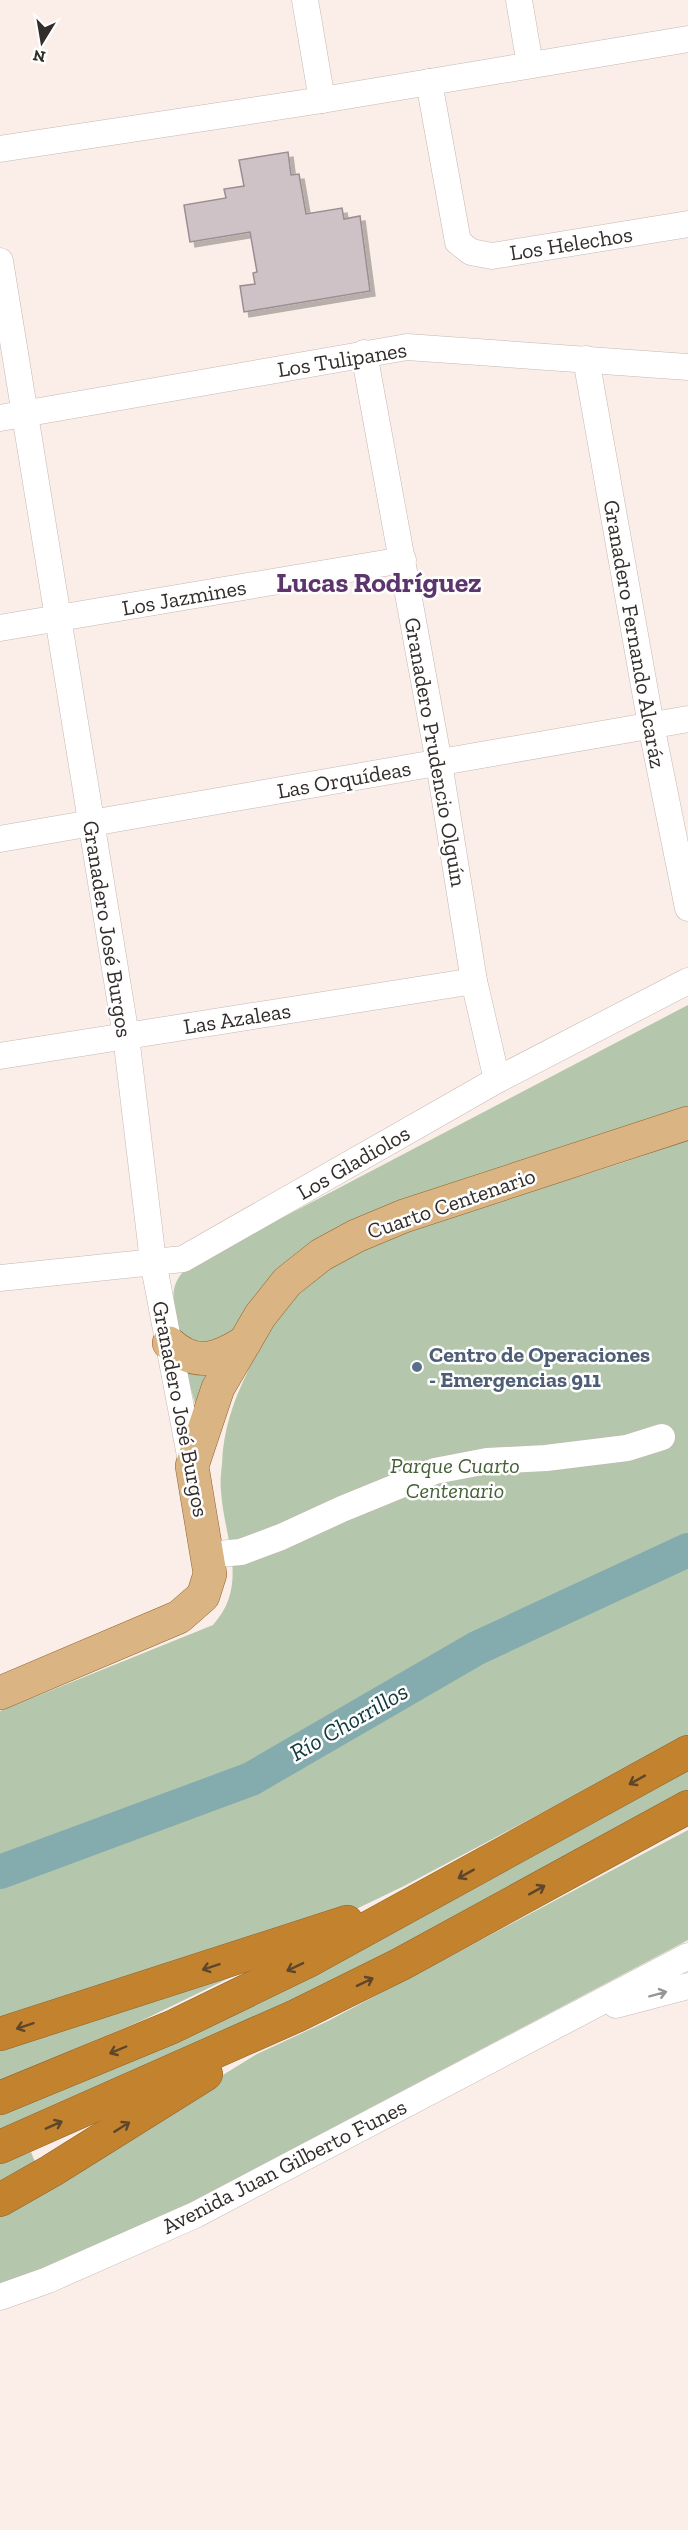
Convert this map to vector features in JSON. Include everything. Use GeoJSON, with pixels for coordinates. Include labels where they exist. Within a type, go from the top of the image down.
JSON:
{"type":"FeatureCollection","features":[{"type":"Feature","properties":{"kind":"highway"},"geometry":{"type":"LineString","coordinates":[[0,2098],[172,2027],[306,1962],[688,1752]]}},
{"type":"Feature","properties":{"kind":"highway"},"geometry":{"type":"LineString","coordinates":[[0,2147],[296,2016],[401,1965],[688,1807]]}},
{"type":"Feature","properties":{"kind":"highway"},"geometry":{"type":"LineString","coordinates":[[0,2034],[426,1896]]}},
{"type":"Feature","properties":{"kind":"highway"},"geometry":{"type":"LineString","coordinates":[[0,2200],[51,2171],[296,2016]]}},
{"type":"Feature","properties":{"kind":"main road","name":"Cuarto Centenario"},"geometry":{"type":"LineString","coordinates":[[192,1466],[218,1388],[260,1316],[287,1282],[321,1255],[356,1236],[404,1216],[688,1123]]}},
{"type":"Feature","properties":{"kind":"main road"},"geometry":{"type":"LineString","coordinates":[[170,1344],[188,1357],[202,1359],[218,1357],[245,1342]]}},
{"type":"Feature","properties":{"kind":"main road","name":"Granadero José Burgos"},"geometry":{"type":"LineString","coordinates":[[0,1693],[179,1617],[203,1596],[210,1574],[192,1466]]}},
{"type":"Feature","properties":{"kind":"street"},"geometry":{"type":"LineString","coordinates":[[305,0],[322,100]]}},
{"type":"Feature","properties":{"kind":"street"},"geometry":{"type":"LineString","coordinates":[[519,0],[530,65]]}},
{"type":"Feature","properties":{"kind":"street"},"geometry":{"type":"LineString","coordinates":[[0,149],[322,100],[688,39]]}},
{"type":"Feature","properties":{"kind":"street","name":"Los Helechos"},"geometry":{"type":"LineString","coordinates":[[429,82],[458,242],[471,252],[492,256],[688,224]]}},
{"type":"Feature","properties":{"kind":"street","name":"Granadero José Burgos"},"geometry":{"type":"LineString","coordinates":[[0,261],[12,416],[59,618],[126,1036],[153,1261],[192,1466]]}},
{"type":"Feature","properties":{"kind":"street","name":"Los Tulipanes"},"geometry":{"type":"LineString","coordinates":[[12,416],[407,347],[688,367]]}},
{"type":"Feature","properties":{"kind":"street","name":"Granadero Prudencio Olguín"},"geometry":{"type":"LineString","coordinates":[[364,353],[439,763],[474,981],[497,1080]]}},
{"type":"Feature","properties":{"kind":"street","name":"Granadero Fernando Alcaráz"},"geometry":{"type":"LineString","coordinates":[[586,359],[651,725],[688,908]]}},
{"type":"Feature","properties":{"kind":"street","name":"Los Jazmines"},"geometry":{"type":"LineString","coordinates":[[0,628],[403,560]]}},
{"type":"Feature","properties":{"kind":"street","name":"Las Orquídeas"},"geometry":{"type":"LineString","coordinates":[[0,839],[688,719]]}},
{"type":"Feature","properties":{"kind":"street","name":"Las Azaleas"},"geometry":{"type":"LineString","coordinates":[[0,1056],[474,981]]}},
{"type":"Feature","properties":{"kind":"street","name":"Los Gladiolos"},"geometry":{"type":"LineString","coordinates":[[0,1278],[183,1259],[497,1080],[688,981]]}},
{"type":"Feature","properties":{"kind":"street"},"geometry":{"type":"LineString","coordinates":[[208,1555],[241,1552],[435,1471],[487,1461],[546,1458],[627,1448],[662,1437]]}},
{"type":"Feature","properties":{"kind":"street","name":"Avenida Juan Gilberto Funes"},"geometry":{"type":"LineString","coordinates":[[0,2298],[48,2280],[195,2215],[688,1956]]}},
{"type":"Feature","properties":{"kind":"street","name":"Avenida Juan Gilberto Funes"},"geometry":{"type":"LineString","coordinates":[[561,2021],[688,1986]]}},
{"type":"Feature","properties":{"kind":"green space"},"geometry":{"type":"Polygon","coordinates":[[[688,1005],[688,1113],[404,1206],[216,1351],[181,1338],[174,1290],[176,1282],[190,1266],[688,1005]]]}},
{"type":"Feature","properties":{"kind":"green space","name":"Parque Cuarto Centenario"},"geometry":{"type":"Polygon","coordinates":[[[688,1140],[688,1735],[404,1886],[352,1911],[0,2021],[0,1711],[213,1625],[224,1609],[233,1577],[221,1488],[224,1440],[233,1406],[242,1384],[259,1348],[282,1311],[311,1280],[329,1267],[368,1246],[430,1223],[607,1168],[688,1140]]]}},
{"type":"Feature","properties":{"kind":"green space"},"geometry":{"type":"Polygon","coordinates":[[[210,1366],[199,1417],[185,1369],[210,1366]]]}},
{"type":"Feature","properties":{"kind":"green space"},"geometry":{"type":"Polygon","coordinates":[[[688,1766],[688,1795],[396,1955],[0,2135],[0,2113],[688,1766]]]}},
{"type":"Feature","properties":{"kind":"green space"},"geometry":{"type":"Polygon","coordinates":[[[688,1830],[688,1940],[135,2232],[0,2286],[0,2213],[257,2054],[328,2021],[688,1830]]]}},
{"type":"Feature","properties":{"kind":"green space"},"geometry":{"type":"Polygon","coordinates":[[[252,1967],[143,2020],[0,2081],[0,2049],[252,1967]]]}},
{"type":"Feature","properties":{"kind":"green space"},"geometry":{"type":"Polygon","coordinates":[[[31,2152],[35,2162],[0,2183],[0,2164],[31,2152]]]}},
{"type":"Feature","properties":{"kind":"building"},"geometry":{"type":"Polygon","coordinates":[[[288,152],[291,175],[299,174],[306,214],[342,208],[344,219],[360,216],[370,291],[244,312],[240,286],[255,284],[253,273],[257,272],[250,232],[190,242],[184,205],[226,198],[224,189],[244,186],[239,160],[288,152]]]}},
{"type":"Feature","properties":{"kind":"waterway","name":"Río Chorrillos"},"geometry":{"type":"LineString","coordinates":[[0,1872],[251,1779],[477,1648],[688,1550]]}},
{"type":"Feature","properties":{"kind":"place","name":"Centro de Operaciones - Emergencias 911"},"geometry":{"type":"Point","coordinates":[417,1367]}},
{"type":"Feature","properties":{"kind":"district","name":"Lucas Rodríguez"},"geometry":{"type":"Point","coordinates":[379,582]}}]}
